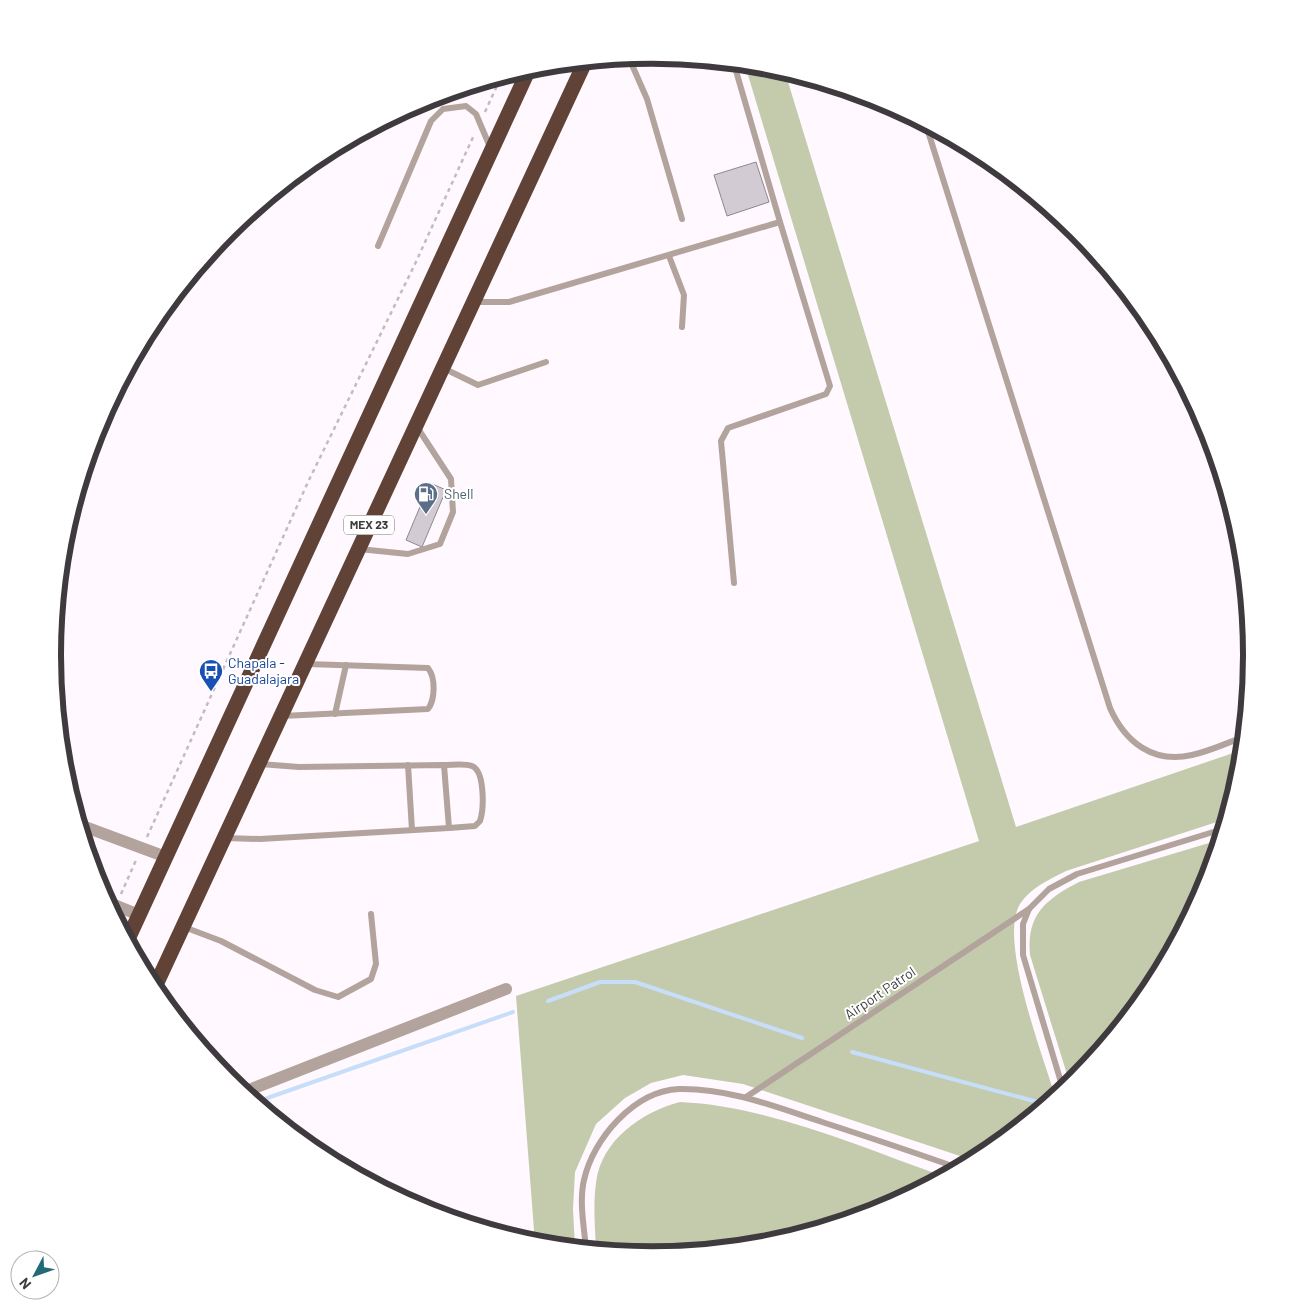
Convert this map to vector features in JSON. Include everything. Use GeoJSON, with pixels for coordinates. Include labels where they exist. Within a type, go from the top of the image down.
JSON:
{"type":"FeatureCollection","features":[{"type":"Feature","properties":{"kind":"highway","name":"MEX 23"},"geometry":{"type":"LineString","coordinates":[[159,979],[582,68]]}},
{"type":"Feature","properties":{"kind":"highway","name":"MEX 23"},"geometry":{"type":"LineString","coordinates":[[131,933],[525,79]]}},
{"type":"Feature","properties":{"kind":"street"},"geometry":{"type":"LineString","coordinates":[[87,828],[166,857]]}},
{"type":"Feature","properties":{"kind":"street"},"geometry":{"type":"LineString","coordinates":[[117,905],[139,915]]}},
{"type":"Feature","properties":{"kind":"street"},"geometry":{"type":"LineString","coordinates":[[251,1089],[506,989]]}},
{"type":"Feature","properties":{"kind":"lane"},"geometry":{"type":"LineString","coordinates":[[632,65],[647,100],[682,219]]}},
{"type":"Feature","properties":{"kind":"lane"},"geometry":{"type":"LineString","coordinates":[[734,583],[721,441],[723,433],[728,428],[826,394],[830,386],[736,70]]}},
{"type":"Feature","properties":{"kind":"lane"},"geometry":{"type":"LineString","coordinates":[[378,246],[431,121],[443,109],[466,106],[476,114],[481,122],[491,151]]}},
{"type":"Feature","properties":{"kind":"lane"},"geometry":{"type":"LineString","coordinates":[[929,133],[1110,708],[1118,726],[1135,745],[1163,756],[1192,755],[1237,739]]}},
{"type":"Feature","properties":{"kind":"lane"},"geometry":{"type":"LineString","coordinates":[[472,302],[509,302],[780,222]]}},
{"type":"Feature","properties":{"kind":"lane"},"geometry":{"type":"LineString","coordinates":[[670,256],[684,295],[682,326]]}},
{"type":"Feature","properties":{"kind":"lane"},"geometry":{"type":"LineString","coordinates":[[442,368],[478,385],[546,362]]}},
{"type":"Feature","properties":{"kind":"lane"},"geometry":{"type":"LineString","coordinates":[[358,548],[408,554],[440,544],[453,512],[451,479],[416,424]]}},
{"type":"Feature","properties":{"kind":"lane"},"geometry":{"type":"LineString","coordinates":[[280,716],[428,709],[433,703],[433,674],[428,668],[304,664]]}},
{"type":"Feature","properties":{"kind":"lane"},"geometry":{"type":"LineString","coordinates":[[335,714],[346,665]]}},
{"type":"Feature","properties":{"kind":"lane"},"geometry":{"type":"LineString","coordinates":[[224,838],[260,839],[449,828],[475,826],[480,821],[482,779],[478,770],[471,765],[298,767],[258,764]]}},
{"type":"Feature","properties":{"kind":"lane"},"geometry":{"type":"LineString","coordinates":[[408,765],[412,830]]}},
{"type":"Feature","properties":{"kind":"lane"},"geometry":{"type":"LineString","coordinates":[[444,765],[449,828]]}},
{"type":"Feature","properties":{"kind":"lane","name":"Airport Patrol"},"geometry":{"type":"LineString","coordinates":[[746,1097],[1029,909],[1049,889],[1077,874],[1215,831]]}},
{"type":"Feature","properties":{"kind":"lane"},"geometry":{"type":"LineString","coordinates":[[1029,909],[1023,924],[1023,955],[1061,1082]]}},
{"type":"Feature","properties":{"kind":"lane"},"geometry":{"type":"LineString","coordinates":[[183,927],[221,941],[315,990],[338,997],[371,979],[376,964],[371,914]]}},
{"type":"Feature","properties":{"kind":"lane"},"geometry":{"type":"LineString","coordinates":[[586,1242],[584,1181],[591,1158],[603,1137],[618,1119],[656,1095],[677,1089],[707,1090],[746,1097],[950,1165]]}},
{"type":"Feature","properties":{"kind":"path"},"geometry":{"type":"LineString","coordinates":[[114,899],[142,848],[308,482],[415,264],[498,84]]}},
{"type":"Feature","properties":{"kind":"green space"},"geometry":{"type":"Polygon","coordinates":[[[747,72],[788,80],[1016,827],[1234,753],[1219,821],[1066,871],[1035,888],[1020,904],[1015,921],[1014,943],[1018,970],[1033,1027],[1053,1089],[1012,1124],[980,1146],[963,1157],[743,1084],[683,1075],[651,1083],[625,1098],[596,1124],[575,1172],[573,1209],[575,1241],[534,1233],[516,996],[979,841],[747,72]]]}},
{"type":"Feature","properties":{"kind":"green space"},"geometry":{"type":"Polygon","coordinates":[[[1212,842],[1198,881],[1164,950],[1121,1015],[1067,1075],[1030,955],[1030,941],[1031,929],[1041,910],[1057,895],[1079,882],[1212,842]]]}},
{"type":"Feature","properties":{"kind":"green space"},"geometry":{"type":"Polygon","coordinates":[[[680,1102],[747,1111],[814,1130],[935,1173],[878,1201],[805,1226],[767,1234],[729,1241],[652,1246],[596,1243],[595,1191],[599,1168],[606,1154],[626,1130],[638,1121],[680,1102]]]}},
{"type":"Feature","properties":{"kind":"building"},"geometry":{"type":"Polygon","coordinates":[[[756,162],[769,202],[727,216],[714,175],[756,162]]]}},
{"type":"Feature","properties":{"kind":"building","name":"Shell"},"geometry":{"type":"Polygon","coordinates":[[[430,483],[446,490],[422,547],[406,540],[430,483]]]}},
{"type":"Feature","properties":{"kind":"waterway"},"geometry":{"type":"LineString","coordinates":[[548,1001],[600,982],[635,982],[802,1038]]}},
{"type":"Feature","properties":{"kind":"waterway"},"geometry":{"type":"LineString","coordinates":[[263,1100],[513,1012]]}},
{"type":"Feature","properties":{"kind":"waterway"},"geometry":{"type":"LineString","coordinates":[[852,1052],[1038,1102]]}},
{"type":"Feature","properties":{"kind":"place","name":"Shell"},"geometry":{"type":"Point","coordinates":[426,515]}},
{"type":"Feature","properties":{"kind":"place","name":"Chapala - Guadalajara"},"geometry":{"type":"Point","coordinates":[211,692]}}]}
